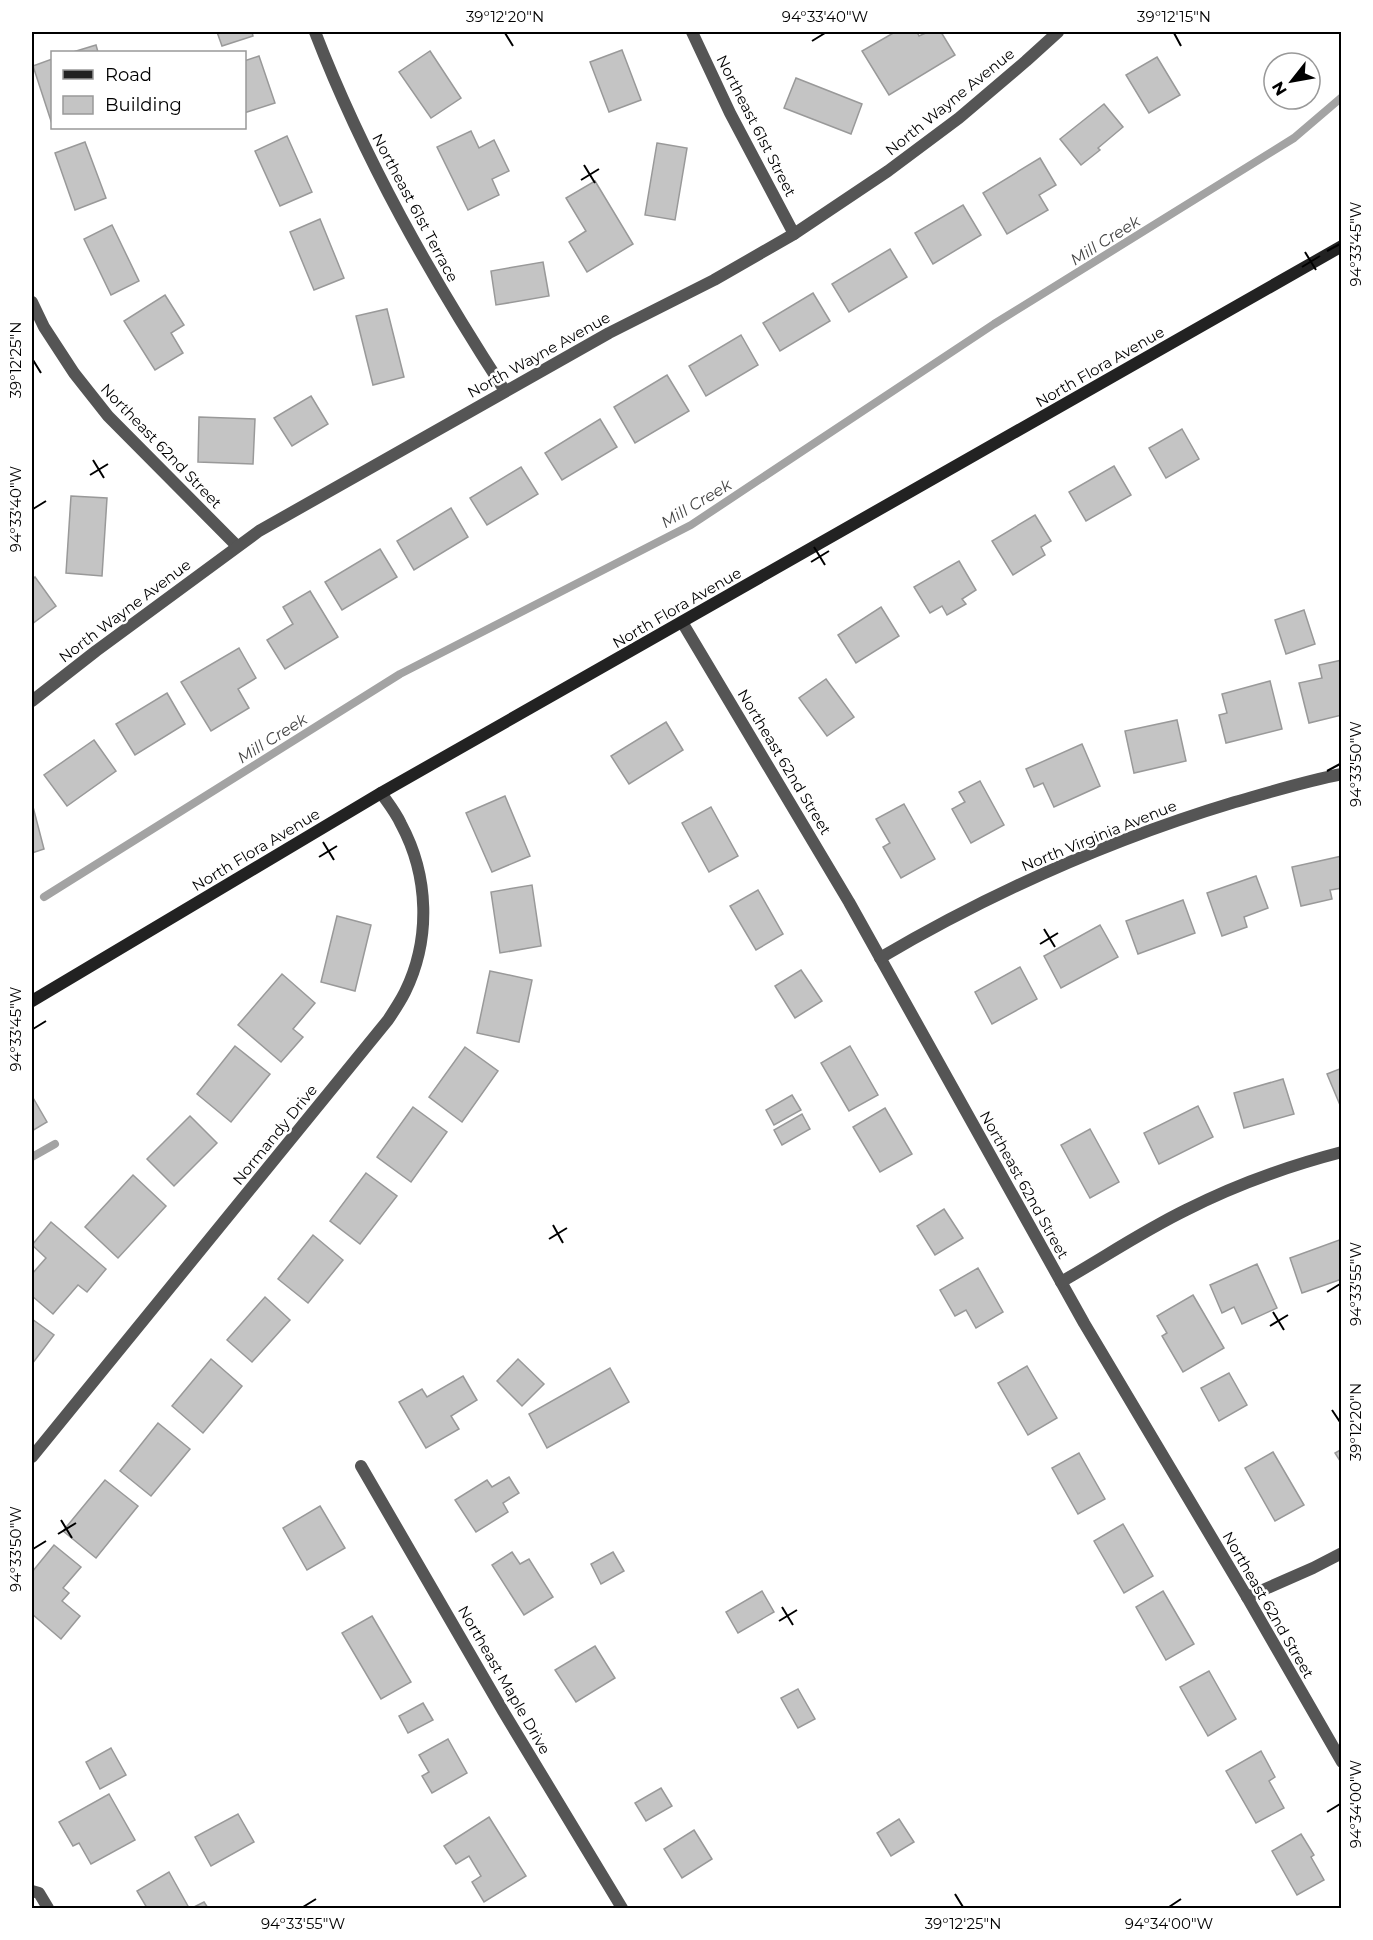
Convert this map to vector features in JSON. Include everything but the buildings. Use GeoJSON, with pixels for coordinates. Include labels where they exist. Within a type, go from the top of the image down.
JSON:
{"type":"FeatureCollection","features":[{"type":"Feature","properties":{"kind":"street","name":"Northeast 61st Terrace"},"geometry":{"type":"LineString","coordinates":[[315,32],[328,67],[367,153],[410,237],[458,319],[505,391]]}},
{"type":"Feature","properties":{"kind":"street","name":"Northeast 61st Street"},"geometry":{"type":"LineString","coordinates":[[692,32],[730,113],[794,234]]}},
{"type":"Feature","properties":{"kind":"street","name":"North Wayne Avenue"},"geometry":{"type":"LineString","coordinates":[[32,701],[259,531],[609,333],[714,280],[794,234],[888,171],[959,118],[1058,32]]}},
{"type":"Feature","properties":{"kind":"street","name":"North Flora Avenue"},"geometry":{"type":"LineString","coordinates":[[32,1001],[381,793],[1341,246]]}},
{"type":"Feature","properties":{"kind":"street","name":"Northeast 62nd Street"},"geometry":{"type":"LineString","coordinates":[[32,302],[44,327],[74,373],[108,416],[237,546]]}},
{"type":"Feature","properties":{"kind":"street","name":"Northeast 62nd Street"},"geometry":{"type":"LineString","coordinates":[[682,622],[849,902],[1061,1281],[1341,1762]]}},
{"type":"Feature","properties":{"kind":"street","name":"North Virginia Avenue"},"geometry":{"type":"LineString","coordinates":[[880,958],[984,900],[1050,868],[1188,816],[1341,774]]}},
{"type":"Feature","properties":{"kind":"street","name":"Normandy Drive"},"geometry":{"type":"LineString","coordinates":[[32,1457],[388,1020],[405,993],[421,942],[423,899],[419,868],[414,852],[401,823],[381,793]]}},
{"type":"Feature","properties":{"kind":"street"},"geometry":{"type":"LineString","coordinates":[[1061,1281],[1185,1210],[1232,1188],[1306,1161],[1341,1152]]}},
{"type":"Feature","properties":{"kind":"street","name":"Northeast Maple Drive"},"geometry":{"type":"LineString","coordinates":[[362,1466],[503,1711],[622,1908]]}},
{"type":"Feature","properties":{"kind":"street"},"geometry":{"type":"LineString","coordinates":[[1247,1597],[1341,1553]]}},
{"type":"Feature","properties":{"kind":"street"},"geometry":{"type":"LineString","coordinates":[[35,1892],[48,1908]]}},
{"type":"Feature","properties":{"kind":"waterway","name":"Mill Creek"},"geometry":{"type":"LineString","coordinates":[[44,897],[400,674],[691,525],[994,324],[1294,138],[1342,97]]}},
{"type":"Feature","properties":{"kind":"waterway","name":"Mill Creek"},"geometry":{"type":"LineString","coordinates":[[32,1157],[55,1144]]}}]}
